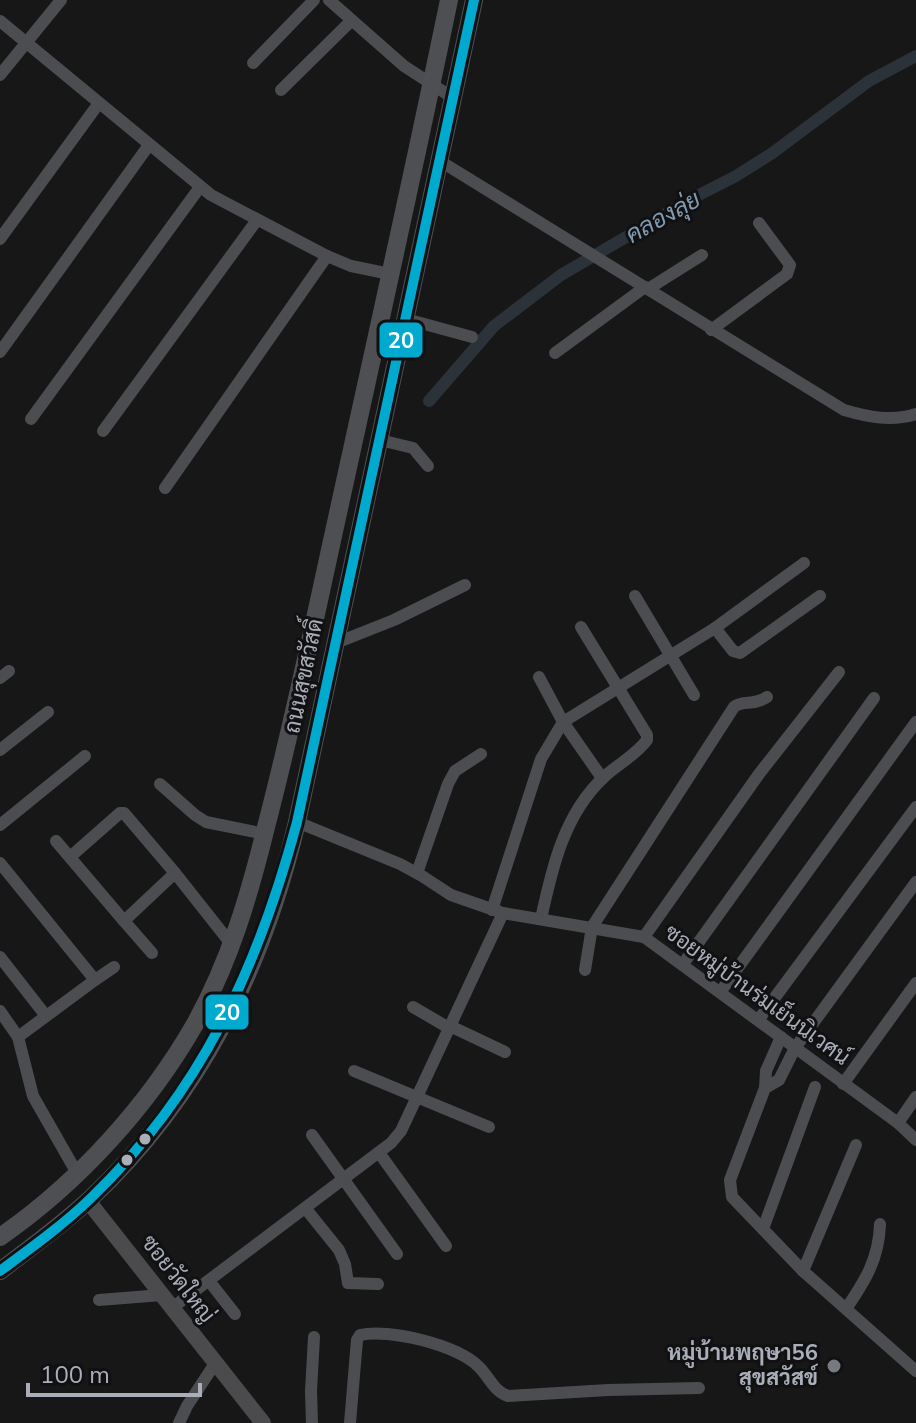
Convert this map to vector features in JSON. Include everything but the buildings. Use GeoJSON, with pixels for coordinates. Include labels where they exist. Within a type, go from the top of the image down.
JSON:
{"type":"FeatureCollection","features":[{"type":"Feature","properties":{"kind":"main road","name":"ถนนสุขสวัสดิ์"},"geometry":{"type":"LineString","coordinates":[[0,1237],[27,1219],[78,1175],[158,1079],[194,1025],[246,908],[288,739],[449,0]]}},
{"type":"Feature","properties":{"kind":"main road","name":"ถนนสุขสวัสดิ์"},"geometry":{"type":"LineString","coordinates":[[0,1271],[88,1201],[140,1146],[209,1049],[256,957],[273,910],[297,822],[474,0]]}},
{"type":"Feature","properties":{"kind":"street"},"geometry":{"type":"LineString","coordinates":[[0,75],[61,0]]}},
{"type":"Feature","properties":{"kind":"street"},"geometry":{"type":"LineString","coordinates":[[253,63],[314,0]]}},
{"type":"Feature","properties":{"kind":"street"},"geometry":{"type":"LineString","coordinates":[[329,0],[431,86],[453,98]]}},
{"type":"Feature","properties":{"kind":"street"},"geometry":{"type":"LineString","coordinates":[[0,21],[200,187],[327,256],[351,266],[390,274]]}},
{"type":"Feature","properties":{"kind":"street"},"geometry":{"type":"LineString","coordinates":[[281,90],[351,21]]}},
{"type":"Feature","properties":{"kind":"street"},"geometry":{"type":"LineString","coordinates":[[0,239],[99,103]]}},
{"type":"Feature","properties":{"kind":"street"},"geometry":{"type":"LineString","coordinates":[[0,352],[149,145]]}},
{"type":"Feature","properties":{"kind":"street"},"geometry":{"type":"LineString","coordinates":[[440,161],[844,410],[872,418],[904,418],[916,414]]}},
{"type":"Feature","properties":{"kind":"street"},"geometry":{"type":"LineString","coordinates":[[31,419],[200,187]]}},
{"type":"Feature","properties":{"kind":"street"},"geometry":{"type":"LineString","coordinates":[[103,431],[257,220]]}},
{"type":"Feature","properties":{"kind":"street"},"geometry":{"type":"LineString","coordinates":[[711,330],[790,270],[790,265],[759,223]]}},
{"type":"Feature","properties":{"kind":"street"},"geometry":{"type":"LineString","coordinates":[[555,353],[646,288],[702,255]]}},
{"type":"Feature","properties":{"kind":"street"},"geometry":{"type":"LineString","coordinates":[[165,488],[327,256]]}},
{"type":"Feature","properties":{"kind":"street"},"geometry":{"type":"LineString","coordinates":[[406,319],[472,337]]}},
{"type":"Feature","properties":{"kind":"street"},"geometry":{"type":"LineString","coordinates":[[380,440],[413,448],[428,466]]}},
{"type":"Feature","properties":{"kind":"street"},"geometry":{"type":"LineString","coordinates":[[99,1300],[167,1302],[209,1281],[380,1154],[401,1131],[450,1027],[497,911],[512,839],[541,759],[563,722],[715,628],[804,563]]}},
{"type":"Feature","properties":{"kind":"street"},"geometry":{"type":"LineString","coordinates":[[336,643],[394,620],[465,585]]}},
{"type":"Feature","properties":{"kind":"street"},"geometry":{"type":"LineString","coordinates":[[635,596],[694,695]]}},
{"type":"Feature","properties":{"kind":"street"},"geometry":{"type":"LineString","coordinates":[[715,628],[733,651],[740,653],[820,596]]}},
{"type":"Feature","properties":{"kind":"street"},"geometry":{"type":"LineString","coordinates":[[541,919],[559,847],[571,821],[602,778],[647,740],[647,735],[581,627]]}},
{"type":"Feature","properties":{"kind":"street"},"geometry":{"type":"LineString","coordinates":[[644,937],[759,774],[839,672]]}},
{"type":"Feature","properties":{"kind":"street"},"geometry":{"type":"LineString","coordinates":[[539,677],[563,722],[602,778]]}},
{"type":"Feature","properties":{"kind":"street"},"geometry":{"type":"LineString","coordinates":[[585,970],[592,927],[734,707],[739,703],[758,703],[767,697]]}},
{"type":"Feature","properties":{"kind":"street"},"geometry":{"type":"LineString","coordinates":[[683,964],[874,698]]}},
{"type":"Feature","properties":{"kind":"street"},"geometry":{"type":"LineString","coordinates":[[0,750],[48,712]]}},
{"type":"Feature","properties":{"kind":"street"},"geometry":{"type":"LineString","coordinates":[[721,991],[916,722]]}},
{"type":"Feature","properties":{"kind":"street"},"geometry":{"type":"LineString","coordinates":[[417,873],[448,784],[455,771],[481,754]]}},
{"type":"Feature","properties":{"kind":"street"},"geometry":{"type":"LineString","coordinates":[[0,825],[85,756]]}},
{"type":"Feature","properties":{"kind":"street"},"geometry":{"type":"LineString","coordinates":[[160,784],[206,822],[265,834]]}},
{"type":"Feature","properties":{"kind":"street"},"geometry":{"type":"LineString","coordinates":[[759,1019],[916,807]]}},
{"type":"Feature","properties":{"kind":"street"},"geometry":{"type":"LineString","coordinates":[[70,857],[120,813],[124,813],[232,945]]}},
{"type":"Feature","properties":{"kind":"street","name":"ซอยหมู่บ้านร่มเย็นนิเวศน์"},"geometry":{"type":"LineString","coordinates":[[297,822],[417,873],[451,895],[497,911],[644,937],[759,1019],[898,1123],[916,1140]]}},
{"type":"Feature","properties":{"kind":"street"},"geometry":{"type":"LineString","coordinates":[[56,841],[152,953]]}},
{"type":"Feature","properties":{"kind":"street"},"geometry":{"type":"LineString","coordinates":[[0,863],[95,980]]}},
{"type":"Feature","properties":{"kind":"street"},"geometry":{"type":"LineString","coordinates":[[124,921],[175,873]]}},
{"type":"Feature","properties":{"kind":"street"},"geometry":{"type":"LineString","coordinates":[[765,1088],[779,1080],[795,1048],[916,882]]}},
{"type":"Feature","properties":{"kind":"street"},"geometry":{"type":"LineString","coordinates":[[0,957],[46,1016]]}},
{"type":"Feature","properties":{"kind":"street"},"geometry":{"type":"LineString","coordinates":[[18,1037],[114,967]]}},
{"type":"Feature","properties":{"kind":"street"},"geometry":{"type":"LineString","coordinates":[[843,1084],[916,983]]}},
{"type":"Feature","properties":{"kind":"street"},"geometry":{"type":"LineString","coordinates":[[413,1007],[505,1052]]}},
{"type":"Feature","properties":{"kind":"street"},"geometry":{"type":"LineString","coordinates":[[0,1011],[18,1037],[33,1096],[78,1175]]}},
{"type":"Feature","properties":{"kind":"street"},"geometry":{"type":"LineString","coordinates":[[781,1037],[766,1071],[765,1088],[730,1180],[732,1197],[803,1271],[916,1371]]}},
{"type":"Feature","properties":{"kind":"street"},"geometry":{"type":"LineString","coordinates":[[354,1071],[489,1127]]}},
{"type":"Feature","properties":{"kind":"street"},"geometry":{"type":"LineString","coordinates":[[763,1229],[815,1087]]}},
{"type":"Feature","properties":{"kind":"street"},"geometry":{"type":"LineString","coordinates":[[898,1123],[916,1097]]}},
{"type":"Feature","properties":{"kind":"street"},"geometry":{"type":"LineString","coordinates":[[312,1135],[397,1254]]}},
{"type":"Feature","properties":{"kind":"street"},"geometry":{"type":"LineString","coordinates":[[803,1271],[856,1145]]}},
{"type":"Feature","properties":{"kind":"street"},"geometry":{"type":"LineString","coordinates":[[380,1154],[446,1246]]}},
{"type":"Feature","properties":{"kind":"street","name":"ซอยวัดใหญ่"},"geometry":{"type":"LineString","coordinates":[[88,1201],[263,1423]]}},
{"type":"Feature","properties":{"kind":"street"},"geometry":{"type":"LineString","coordinates":[[306,1209],[339,1250],[348,1283],[378,1284]]}},
{"type":"Feature","properties":{"kind":"street"},"geometry":{"type":"LineString","coordinates":[[846,1309],[872,1269],[880,1224]]}},
{"type":"Feature","properties":{"kind":"street"},"geometry":{"type":"LineString","coordinates":[[209,1281],[235,1314]]}},
{"type":"Feature","properties":{"kind":"street"},"geometry":{"type":"LineString","coordinates":[[350,1423],[357,1340],[365,1333],[409,1337],[461,1354],[481,1368],[497,1390],[508,1396],[699,1388]]}},
{"type":"Feature","properties":{"kind":"street"},"geometry":{"type":"LineString","coordinates":[[312,1423],[314,1337]]}},
{"type":"Feature","properties":{"kind":"street"},"geometry":{"type":"LineString","coordinates":[[179,1423],[216,1362]]}},
{"type":"Feature","properties":{"kind":"waterway","name":"คลองลุ่ย"},"geometry":{"type":"LineString","coordinates":[[429,401],[494,326],[561,275],[736,176],[771,154],[869,81],[916,56]]}},
{"type":"Feature","properties":{"kind":"transit line","name":"20"},"geometry":{"type":"LineString","coordinates":[[0,1271],[91,1198],[164,1115],[221,1025],[264,927],[297,822],[474,0]]}},
{"type":"Feature","properties":{"kind":"place","name":"หมู่บ้านพฤษา56 สุขสวัสข์"},"geometry":{"type":"Point","coordinates":[834,1366]}}]}
